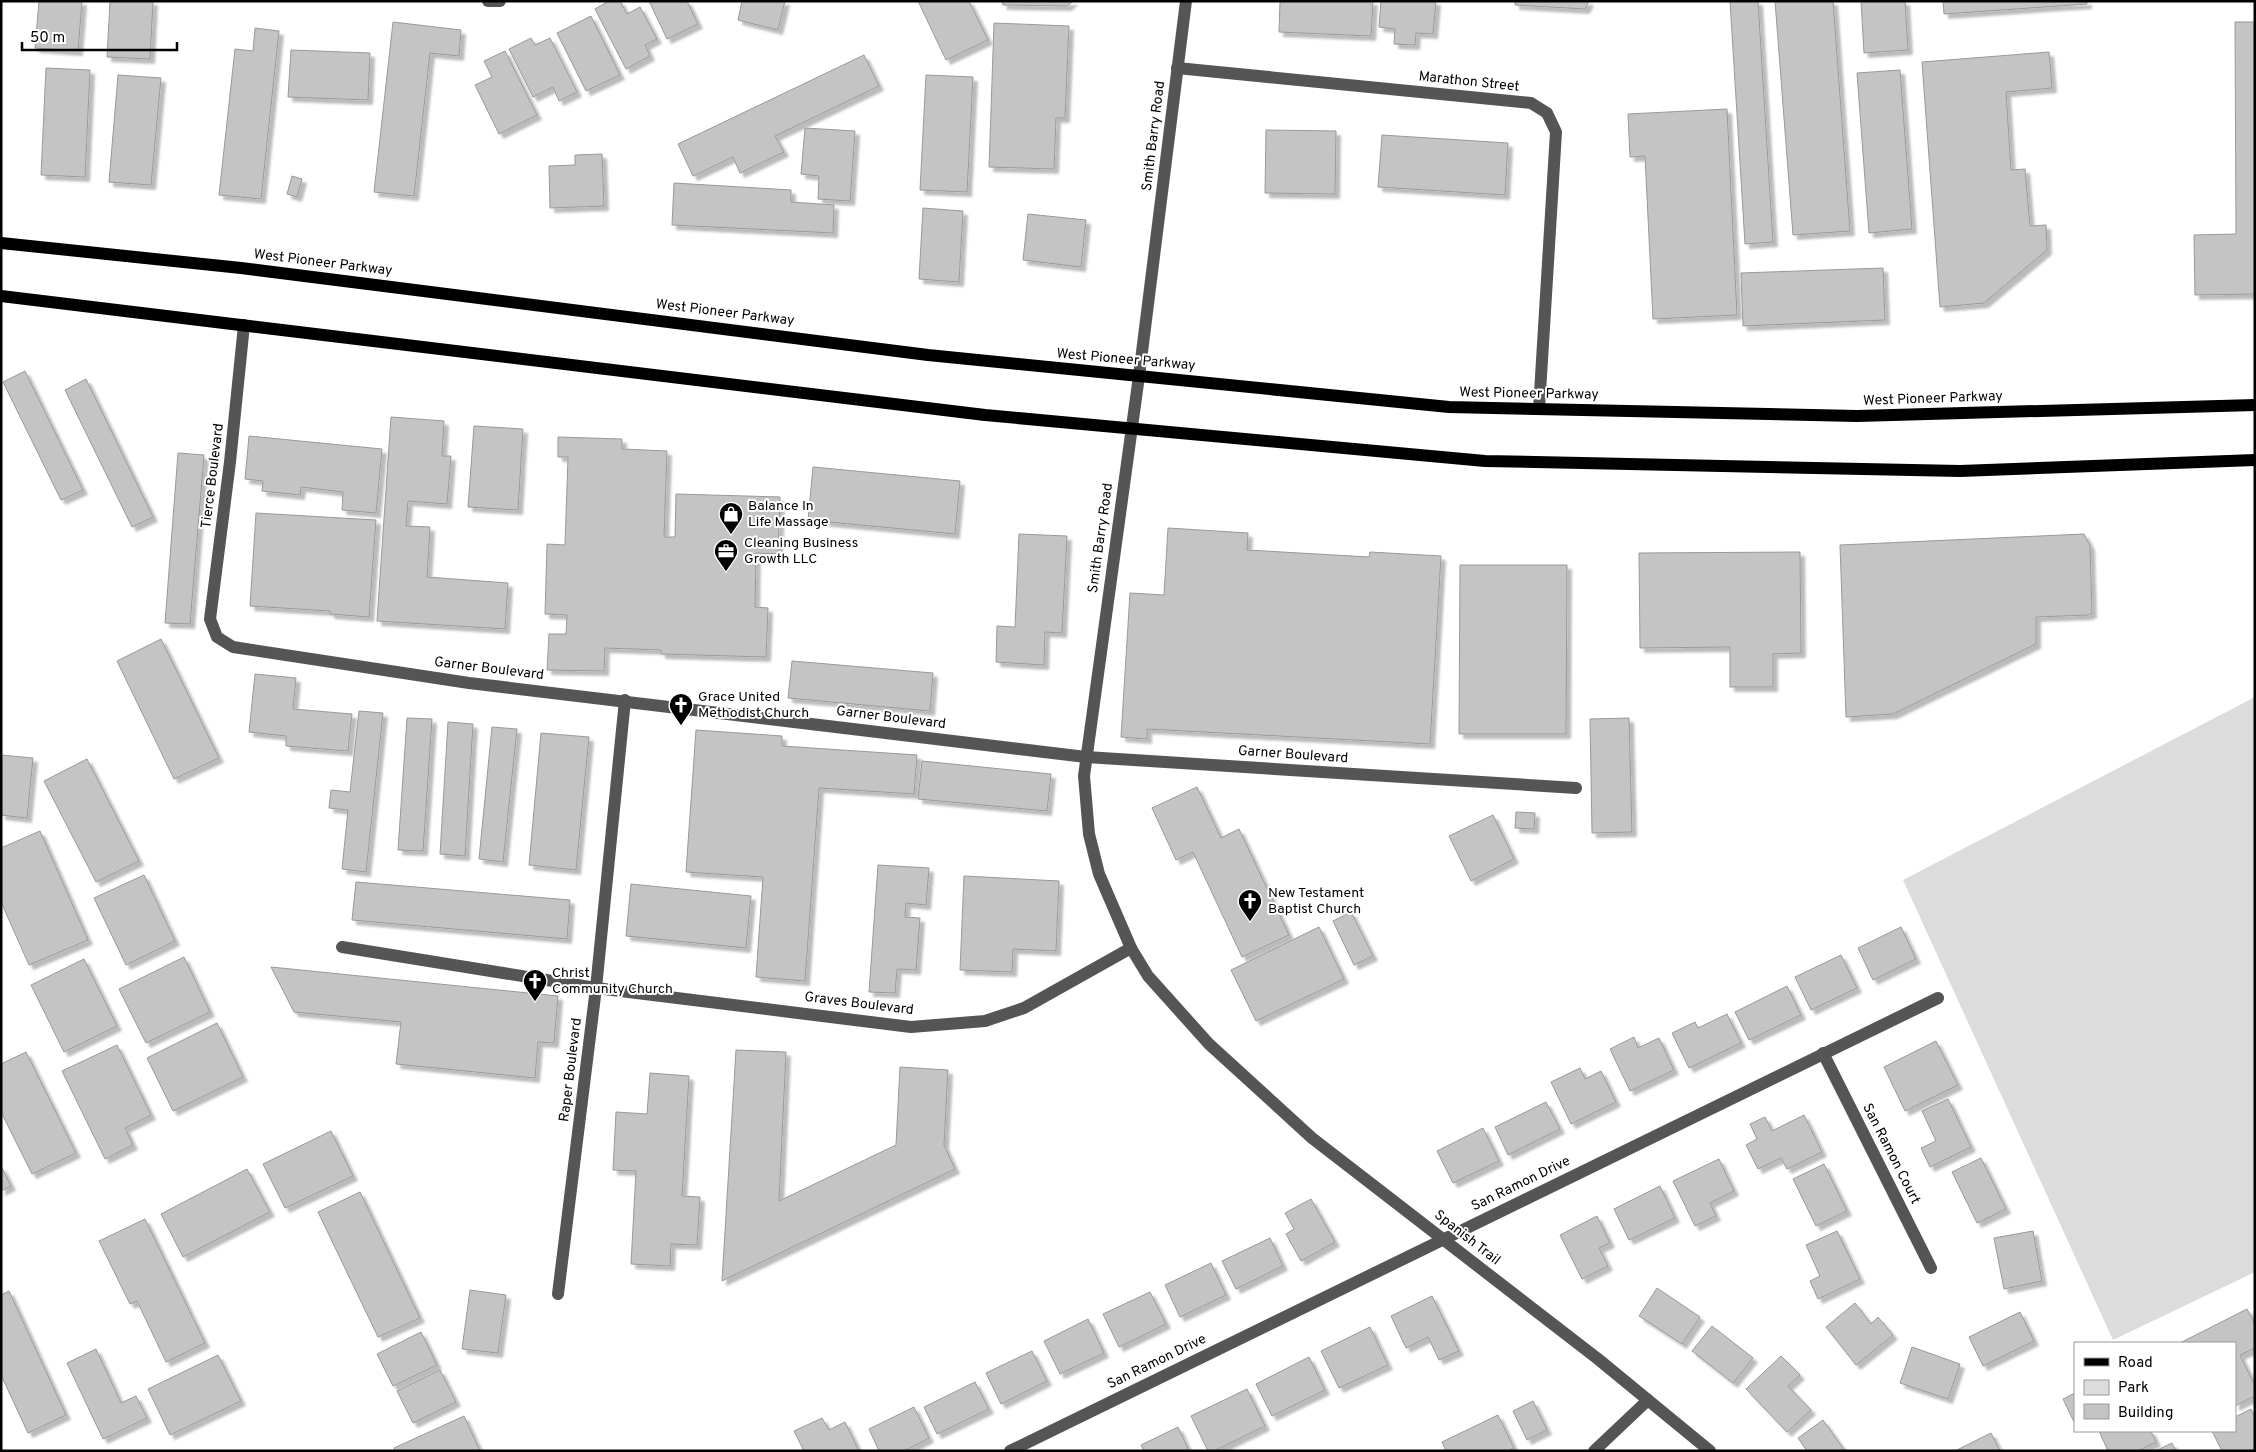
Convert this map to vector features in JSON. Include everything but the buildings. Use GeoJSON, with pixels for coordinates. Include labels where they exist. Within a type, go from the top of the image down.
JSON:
{"type":"FeatureCollection","features":[{"type":"Feature","properties":{"kind":"main road","name":"West Pioneer Parkway"},"geometry":{"type":"LineString","coordinates":[[1,243],[251,269],[928,355],[1449,407],[1857,416],[2255,405]]}},
{"type":"Feature","properties":{"kind":"main road"},"geometry":{"type":"LineString","coordinates":[[1,296],[966,413],[1484,461],[1960,470],[2255,460]]}},
{"type":"Feature","properties":{"kind":"street"},"geometry":{"type":"LineString","coordinates":[[488,1],[500,1]]}},
{"type":"Feature","properties":{"kind":"street","name":"Smith Barry Road"},"geometry":{"type":"LineString","coordinates":[[1186,1],[1084,776],[1089,834],[1099,874],[1131,948],[1148,976],[1210,1044]]}},
{"type":"Feature","properties":{"kind":"street","name":"Marathon Street"},"geometry":{"type":"LineString","coordinates":[[1177,68],[1531,103],[1547,112],[1556,132],[1539,409]]}},
{"type":"Feature","properties":{"kind":"street","name":"Tierce Boulevard"},"geometry":{"type":"LineString","coordinates":[[214,630],[210,619],[230,462],[244,325]]}},
{"type":"Feature","properties":{"kind":"street","name":"Garner Boulevard"},"geometry":{"type":"LineString","coordinates":[[214,630],[217,637],[233,647],[468,683],[625,700],[1086,757],[1576,788]]}},
{"type":"Feature","properties":{"kind":"street","name":"Raper Boulevard"},"geometry":{"type":"LineString","coordinates":[[558,1294],[596,988],[625,700]]}},
{"type":"Feature","properties":{"kind":"street","name":"Graves Boulevard"},"geometry":{"type":"LineString","coordinates":[[342,947],[596,988],[917,1026],[985,1021],[1024,1008],[1131,948]]}},
{"type":"Feature","properties":{"kind":"street","name":"San Ramon Drive"},"geometry":{"type":"LineString","coordinates":[[1013,1450],[1938,998]]}},
{"type":"Feature","properties":{"kind":"street","name":"Spanish Trail"},"geometry":{"type":"LineString","coordinates":[[1210,1044],[1312,1138],[1444,1239],[1710,1451]]}},
{"type":"Feature","properties":{"kind":"street","name":"San Ramon Court"},"geometry":{"type":"LineString","coordinates":[[1823,1053],[1931,1268]]}},
{"type":"Feature","properties":{"kind":"street"},"geometry":{"type":"LineString","coordinates":[[1594,1451],[1648,1400]]}},
{"type":"Feature","properties":{"kind":"green space"},"geometry":{"type":"Polygon","coordinates":[[[2255,697],[2255,1272],[2113,1340],[1903,880],[2255,697]]]}},
{"type":"Feature","properties":{"kind":"place","name":"Balance In Life Massage"},"geometry":{"type":"Point","coordinates":[731,535]}},
{"type":"Feature","properties":{"kind":"place","name":"Cleaning Business Growth LLC"},"geometry":{"type":"Point","coordinates":[726,572]}},
{"type":"Feature","properties":{"kind":"place","name":"Grace United Methodist Church"},"geometry":{"type":"Point","coordinates":[681,726]}},
{"type":"Feature","properties":{"kind":"place","name":"New Testament Baptist Church"},"geometry":{"type":"Point","coordinates":[1250,922]}},
{"type":"Feature","properties":{"kind":"place","name":"Christ Community Church"},"geometry":{"type":"Point","coordinates":[535,1002]}}]}
